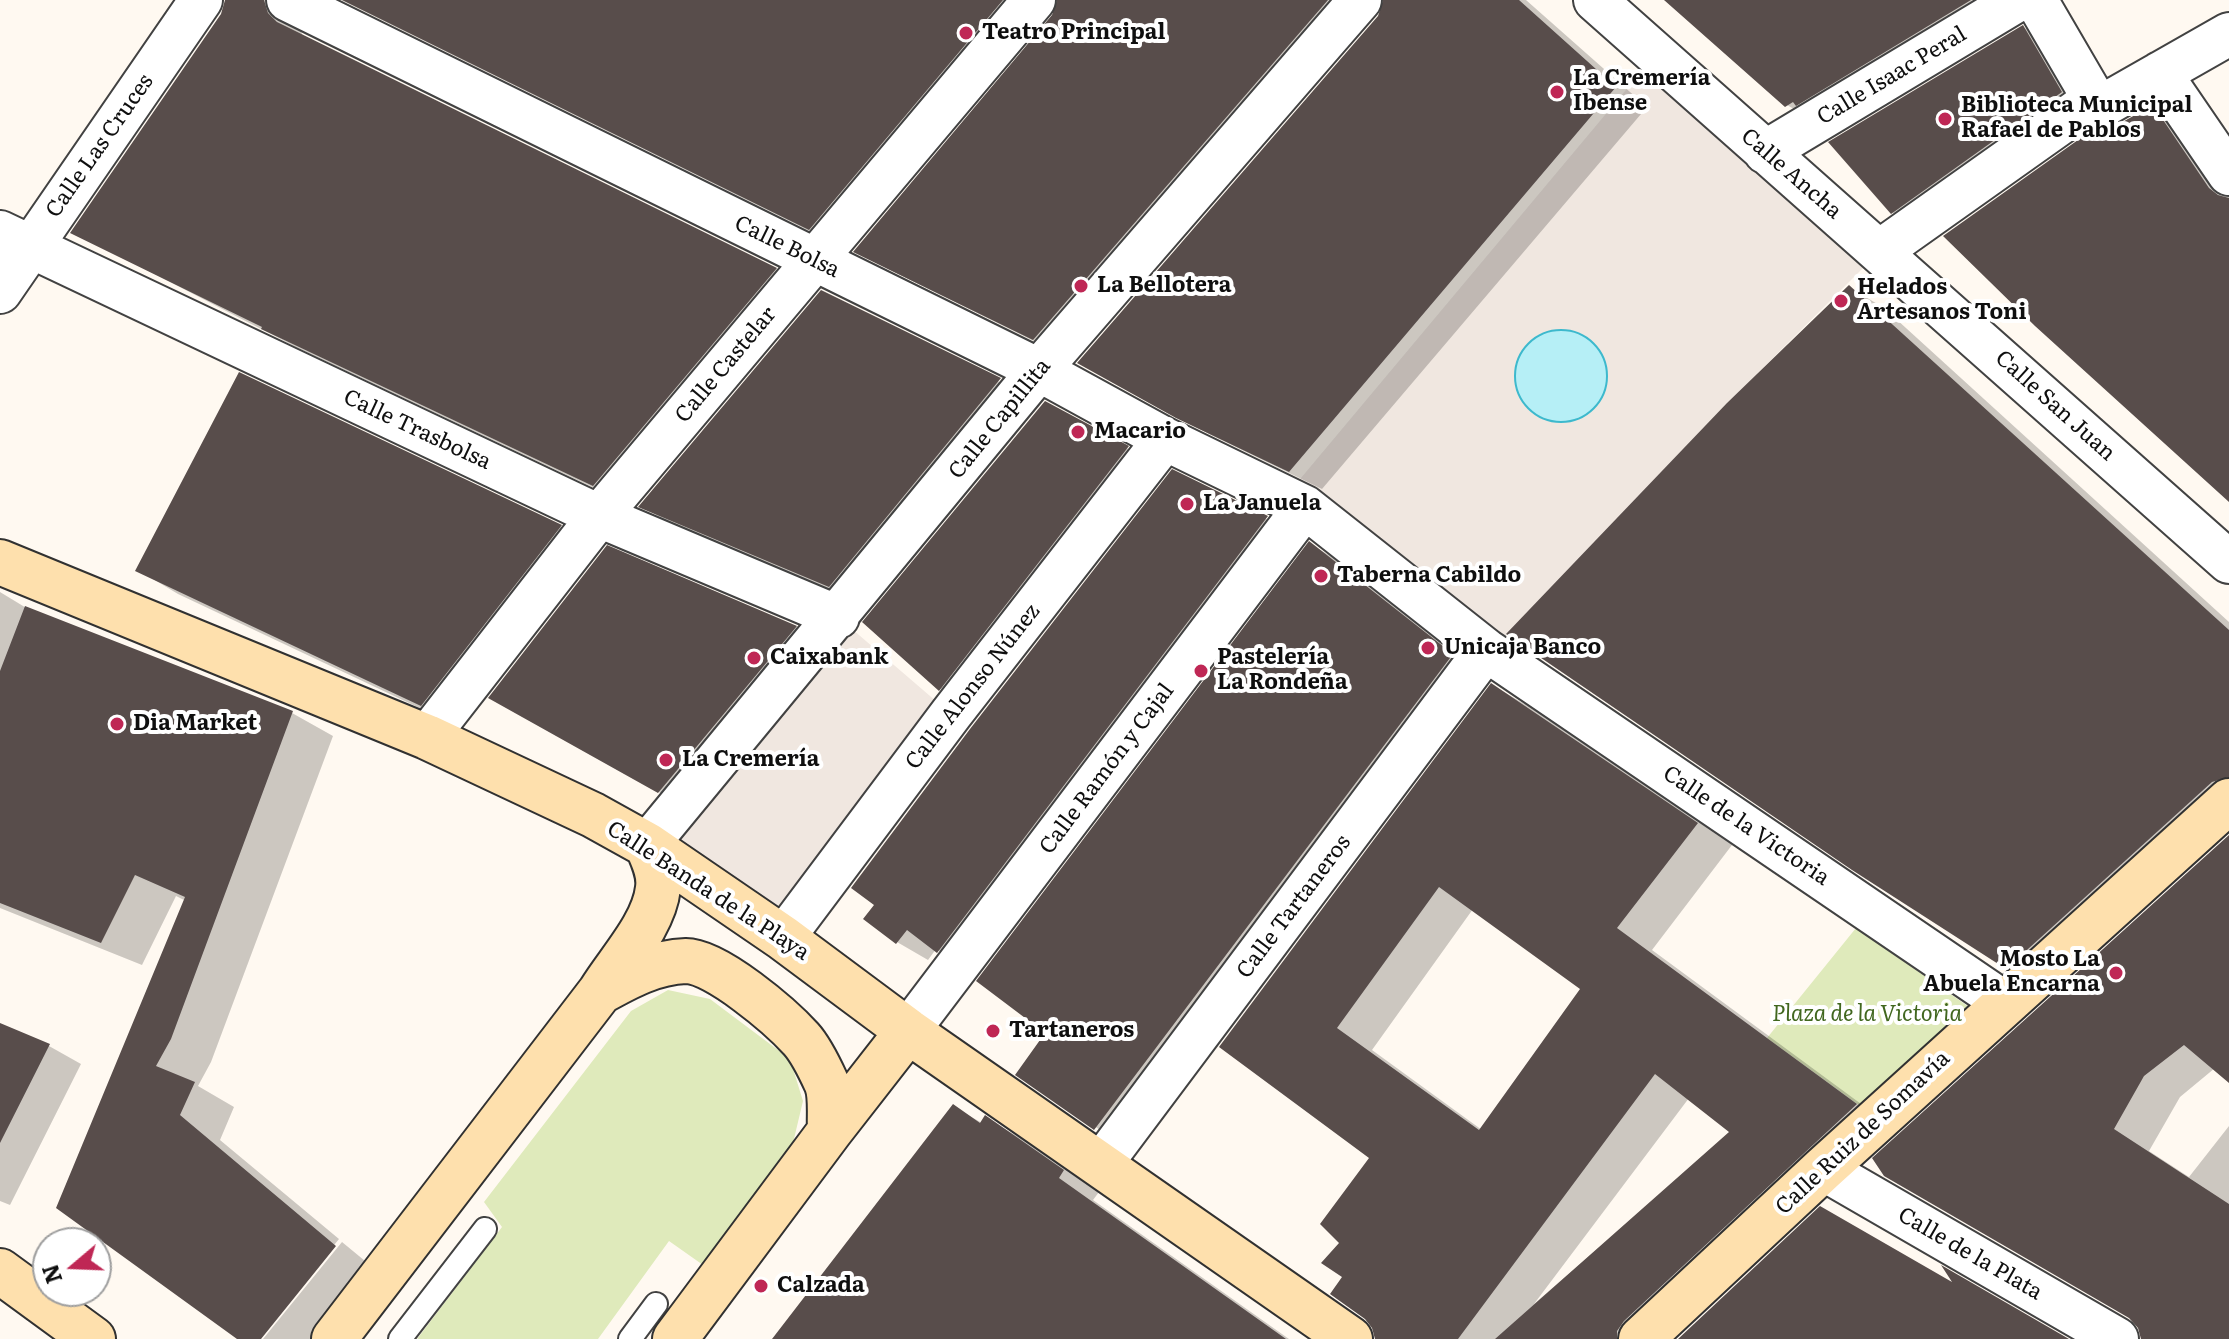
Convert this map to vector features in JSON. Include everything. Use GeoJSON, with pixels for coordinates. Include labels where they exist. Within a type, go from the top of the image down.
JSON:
{"type":"FeatureCollection","features":[{"type":"Feature","properties":{"kind":"street","name":"Calle Las Cruces"},"geometry":{"type":"LineString","coordinates":[[0,292],[15,240],[201,0]]}},
{"type":"Feature","properties":{"kind":"street","name":"Calle Bolsa"},"geometry":{"type":"LineString","coordinates":[[288,0],[1039,370],[1165,439],[1295,502]]}},
{"type":"Feature","properties":{"kind":"street","name":"Calle Castelar"},"geometry":{"type":"LineString","coordinates":[[427,737],[599,516],[1034,0]]}},
{"type":"Feature","properties":{"kind":"street","name":"Calle Capillita"},"geometry":{"type":"LineString","coordinates":[[647,845],[1039,370],[1360,0]]}},
{"type":"Feature","properties":{"kind":"street","name":"Calle Ancha"},"geometry":{"type":"LineString","coordinates":[[1595,0],[1880,251]]}},
{"type":"Feature","properties":{"kind":"street","name":"Calle Isaac Peral"},"geometry":{"type":"LineString","coordinates":[[1765,152],[2018,0]]}},
{"type":"Feature","properties":{"kind":"street"},"geometry":{"type":"LineString","coordinates":[[2036,0],[2099,108],[2229,34]]}},
{"type":"Feature","properties":{"kind":"street"},"geometry":{"type":"LineString","coordinates":[[2160,73],[2229,174]]}},
{"type":"Feature","properties":{"kind":"street"},"geometry":{"type":"LineString","coordinates":[[1880,251],[2093,100]]}},
{"type":"Feature","properties":{"kind":"street","name":"Calle Trasbolsa"},"geometry":{"type":"LineString","coordinates":[[15,240],[599,516],[838,617]]}},
{"type":"Feature","properties":{"kind":"street","name":"Calle San Juan"},"geometry":{"type":"LineString","coordinates":[[1880,251],[2229,562]]}},
{"type":"Feature","properties":{"kind":"street","name":"Calle Alonso Núnez"},"geometry":{"type":"LineString","coordinates":[[783,938],[951,714],[1165,439]]}},
{"type":"Feature","properties":{"kind":"street","name":"Calle de la Victoria"},"geometry":{"type":"LineString","coordinates":[[1295,502],[1486,650],[2005,1003]]}},
{"type":"Feature","properties":{"kind":"street","name":"Calle Ramón y Cajal"},"geometry":{"type":"LineString","coordinates":[[908,1031],[1295,502]]}},
{"type":"Feature","properties":{"kind":"street","name":"Calle Banda de la Playa"},"geometry":{"type":"LineString","coordinates":[[0,562],[427,737],[593,815],[647,845],[1350,1339]]}},
{"type":"Feature","properties":{"kind":"street","name":"Calle Tartaneros"},"geometry":{"type":"LineString","coordinates":[[1101,1164],[1486,650]]}},
{"type":"Feature","properties":{"kind":"street","name":"Calle Ruiz de Somavía"},"geometry":{"type":"LineString","coordinates":[[1641,1339],[1823,1169],[2229,801]]}},
{"type":"Feature","properties":{"kind":"street"},"geometry":{"type":"LineString","coordinates":[[334,1339],[600,992],[653,907],[659,887],[657,868],[647,845]]}},
{"type":"Feature","properties":{"kind":"street"},"geometry":{"type":"LineString","coordinates":[[600,992],[634,973],[659,964],[689,961],[720,972],[765,1006],[802,1040],[828,1085],[830,1131]]}},
{"type":"Feature","properties":{"kind":"street"},"geometry":{"type":"LineString","coordinates":[[666,1322],[830,1131],[908,1031]]}},
{"type":"Feature","properties":{"kind":"street","name":"Calle de la Plata"},"geometry":{"type":"LineString","coordinates":[[1823,1169],[2117,1339]]}},
{"type":"Feature","properties":{"kind":"street"},"geometry":{"type":"LineString","coordinates":[[0,1271],[93,1339]]}},
{"type":"Feature","properties":{"kind":"lane"},"geometry":{"type":"LineString","coordinates":[[400,1339],[485,1229]]}},
{"type":"Feature","properties":{"kind":"lane"},"geometry":{"type":"LineString","coordinates":[[630,1339],[666,1322]]}},
{"type":"Feature","properties":{"kind":"green space","name":"Plaza de la Victoria"},"geometry":{"type":"Polygon","coordinates":[[[1856,928],[1969,1007],[1860,1106],[1767,1038],[1856,928]]]}},
{"type":"Feature","properties":{"kind":"green space"},"geometry":{"type":"Polygon","coordinates":[[[668,990],[710,999],[790,1059],[803,1101],[793,1143],[703,1265],[669,1241],[598,1339],[417,1339],[502,1227],[484,1202],[631,1011],[668,990]]]}},
{"type":"Feature","properties":{"kind":"shaded area"},"geometry":{"type":"Polygon","coordinates":[[[1656,54],[1880,251],[1714,417],[1503,638],[1285,497],[1656,54]]]}},
{"type":"Feature","properties":{"kind":"shaded area"},"geometry":{"type":"Polygon","coordinates":[[[838,617],[951,714],[783,938],[647,845],[838,617]]]}},
{"type":"Feature","properties":{"kind":"water"},"geometry":{"type":"Polygon","coordinates":[[[1561,330],[1579,333],[1594,343],[1604,358],[1607,376],[1604,394],[1594,409],[1579,419],[1561,422],[1543,419],[1528,409],[1518,394],[1515,376],[1518,358],[1528,343],[1543,333],[1561,330]]]}},
{"type":"Feature","properties":{"kind":"building"},"geometry":{"type":"Polygon","coordinates":[[[225,0],[264,0],[268,13],[277,22],[777,268],[593,486],[261,329],[70,233],[221,14],[225,0]]]}},
{"type":"Feature","properties":{"kind":"building"},"geometry":{"type":"Polygon","coordinates":[[[342,0],[1003,0],[809,230],[342,0]]]}},
{"type":"Feature","properties":{"kind":"building"},"geometry":{"type":"Polygon","coordinates":[[[1057,0],[1328,0],[1033,340],[853,252],[1052,15],[1057,0]]]}},
{"type":"Feature","properties":{"kind":"building"},"geometry":{"type":"Polygon","coordinates":[[[1383,0],[1519,0],[1616,87],[1289,472],[1176,418],[1077,363],[1378,16],[1383,0]]]}},
{"type":"Feature","properties":{"kind":"building"},"geometry":{"type":"Polygon","coordinates":[[[1664,0],[1971,0],[1796,106],[1793,102],[1785,107],[1664,0]]]}},
{"type":"Feature","properties":{"kind":"building","name":"Biblioteca Municipal Rafael de Pablos"},"geometry":{"type":"Polygon","coordinates":[[[2023,25],[2062,92],[1891,214],[1828,142],[2023,25]]]}},
{"type":"Feature","properties":{"kind":"building"},"geometry":{"type":"Polygon","coordinates":[[[2153,105],[2209,188],[2229,198],[2229,502],[2035,326],[1943,236],[2092,130],[2100,132],[2110,129],[2153,105]]]}},
{"type":"Feature","properties":{"kind":"building"},"geometry":{"type":"Polygon","coordinates":[[[1849,285],[2229,630],[2229,777],[2212,782],[2006,969],[1852,870],[1506,634],[1727,403],[1849,285]]]}},
{"type":"Feature","properties":{"kind":"building"},"geometry":{"type":"Polygon","coordinates":[[[821,290],[1001,378],[829,587],[638,507],[821,290]]]}},
{"type":"Feature","properties":{"kind":"building"},"geometry":{"type":"Polygon","coordinates":[[[239,372],[562,525],[421,706],[135,571],[239,372]]]}},
{"type":"Feature","properties":{"kind":"building"},"geometry":{"type":"Polygon","coordinates":[[[1045,401],[1129,446],[939,691],[862,622],[1045,401]]]}},
{"type":"Feature","properties":{"kind":"building"},"geometry":{"type":"Polygon","coordinates":[[[1172,469],[1268,516],[937,953],[907,930],[896,944],[863,919],[874,905],[851,888],[1172,469]]]}},
{"type":"Feature","properties":{"kind":"building"},"geometry":{"type":"Polygon","coordinates":[[[1309,541],[1453,654],[1094,1130],[1015,1075],[1045,1033],[976,981],[1309,541]]]}},
{"type":"Feature","properties":{"kind":"building"},"geometry":{"type":"Polygon","coordinates":[[[607,545],[797,626],[658,793],[488,698],[607,545]]]}},
{"type":"Feature","properties":{"kind":"building"},"geometry":{"type":"Polygon","coordinates":[[[25,606],[293,711],[171,1039],[156,1066],[195,1082],[180,1115],[336,1246],[261,1339],[237,1339],[112,1249],[112,1227],[82,1227],[56,1208],[185,897],[135,875],[101,943],[0,903],[0,671],[25,606]]]}},
{"type":"Feature","properties":{"kind":"building"},"geometry":{"type":"Polygon","coordinates":[[[1491,683],[1698,823],[1617,928],[1857,1104],[1624,1321],[1617,1331],[1617,1339],[1495,1339],[1729,1132],[1655,1074],[1458,1339],[1375,1339],[1365,1319],[1330,1294],[1342,1277],[1321,1263],[1339,1243],[1320,1224],[1369,1158],[1219,1047],[1491,683]],[[1439,887],[1337,1028],[1479,1130],[1580,989],[1439,887]]]}},
{"type":"Feature","properties":{"kind":"building"},"geometry":{"type":"Polygon","coordinates":[[[2229,835],[2229,1083],[2184,1045],[2144,1076],[2114,1129],[2229,1204],[2229,1339],[2141,1339],[2138,1328],[2129,1318],[1884,1176],[1872,1158],[2229,835]]]}},
{"type":"Feature","properties":{"kind":"building"},"geometry":{"type":"Polygon","coordinates":[[[0,1023],[50,1044],[0,1143],[0,1023]]]}},
{"type":"Feature","properties":{"kind":"building"},"geometry":{"type":"Polygon","coordinates":[[[953,1104],[980,1123],[985,1115],[1064,1170],[1059,1178],[1286,1339],[772,1339],[953,1104]]]}},
{"type":"Feature","properties":{"kind":"building"},"geometry":{"type":"Polygon","coordinates":[[[1820,1206],[1952,1282],[1941,1265],[2069,1339],[1678,1339],[1820,1206]]]}},
{"type":"Feature","properties":{"kind":"place","name":"Teatro Principal"},"geometry":{"type":"Point","coordinates":[966,33]}},
{"type":"Feature","properties":{"kind":"place","name":"La Cremería Ibense"},"geometry":{"type":"Point","coordinates":[1557,92]}},
{"type":"Feature","properties":{"kind":"place","name":"Biblioteca Municipal Rafael de Pablos"},"geometry":{"type":"Point","coordinates":[1945,119]}},
{"type":"Feature","properties":{"kind":"place","name":"La Bellotera"},"geometry":{"type":"Point","coordinates":[1081,286]}},
{"type":"Feature","properties":{"kind":"place","name":"Helados Artesanos Toni"},"geometry":{"type":"Point","coordinates":[1841,301]}},
{"type":"Feature","properties":{"kind":"place","name":"Macario"},"geometry":{"type":"Point","coordinates":[1078,432]}},
{"type":"Feature","properties":{"kind":"place","name":"La Januela"},"geometry":{"type":"Point","coordinates":[1187,504]}},
{"type":"Feature","properties":{"kind":"place","name":"Taberna Cabildo"},"geometry":{"type":"Point","coordinates":[1321,576]}},
{"type":"Feature","properties":{"kind":"place","name":"Unicaja Banco"},"geometry":{"type":"Point","coordinates":[1428,648]}},
{"type":"Feature","properties":{"kind":"place","name":"Caixabank"},"geometry":{"type":"Point","coordinates":[754,658]}},
{"type":"Feature","properties":{"kind":"place","name":"Pastelería La Rondeña"},"geometry":{"type":"Point","coordinates":[1201,671]}},
{"type":"Feature","properties":{"kind":"place","name":"Dia Market"},"geometry":{"type":"Point","coordinates":[117,724]}},
{"type":"Feature","properties":{"kind":"place","name":"La Cremería"},"geometry":{"type":"Point","coordinates":[666,760]}},
{"type":"Feature","properties":{"kind":"place","name":"Mosto La Abuela Encarna"},"geometry":{"type":"Point","coordinates":[2116,973]}},
{"type":"Feature","properties":{"kind":"place","name":"Tartaneros"},"geometry":{"type":"Point","coordinates":[993,1031]}},
{"type":"Feature","properties":{"kind":"place","name":"Calzada"},"geometry":{"type":"Point","coordinates":[761,1286]}}]}
